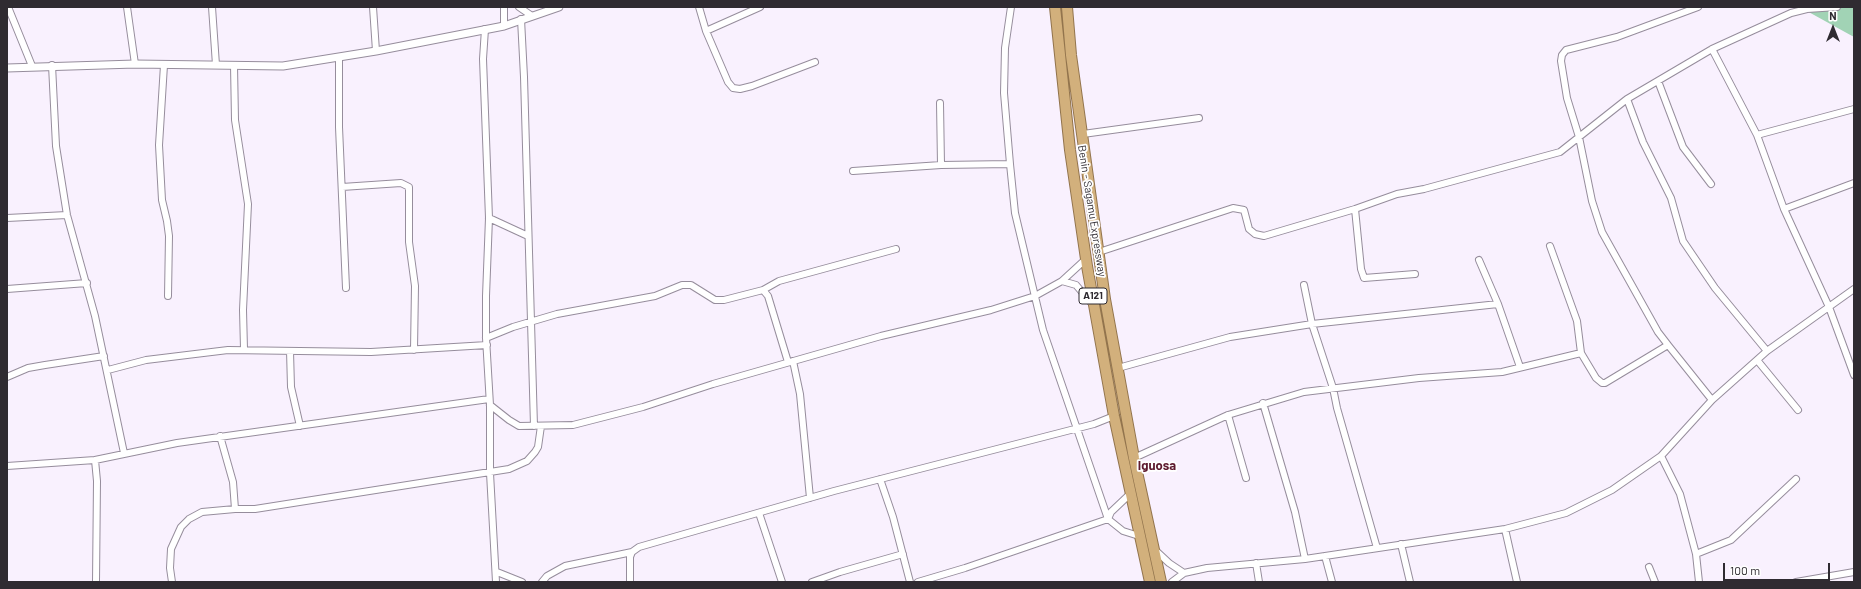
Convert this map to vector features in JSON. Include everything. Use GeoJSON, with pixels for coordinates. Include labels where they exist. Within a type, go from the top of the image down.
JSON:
{"type":"FeatureCollection","features":[{"type":"Feature","properties":{"kind":"highway","name":"Benin - Sagamu Expressway"},"geometry":{"type":"LineString","coordinates":[[1055,7],[1070,150],[1086,259],[1114,416],[1150,582]]}},
{"type":"Feature","properties":{"kind":"highway","name":"A121"},"geometry":{"type":"LineString","coordinates":[[1067,7],[1072,55],[1105,299],[1134,458],[1161,582]]}},
{"type":"Feature","properties":{"kind":"street"},"geometry":{"type":"LineString","coordinates":[[8,7],[32,66]]}},
{"type":"Feature","properties":{"kind":"street"},"geometry":{"type":"LineString","coordinates":[[127,7],[135,64]]}},
{"type":"Feature","properties":{"kind":"street"},"geometry":{"type":"LineString","coordinates":[[212,7],[216,65]]}},
{"type":"Feature","properties":{"kind":"street"},"geometry":{"type":"LineString","coordinates":[[373,7],[376,52]]}},
{"type":"Feature","properties":{"kind":"street"},"geometry":{"type":"LineString","coordinates":[[504,7],[504,26]]}},
{"type":"Feature","properties":{"kind":"street"},"geometry":{"type":"LineString","coordinates":[[519,7],[532,16]]}},
{"type":"Feature","properties":{"kind":"street"},"geometry":{"type":"LineString","coordinates":[[7,68],[52,65],[135,64],[283,66],[376,52],[485,28],[504,26],[559,7]]}},
{"type":"Feature","properties":{"kind":"street"},"geometry":{"type":"LineString","coordinates":[[699,7],[706,31],[728,82],[733,88],[740,89],[752,86],[815,62]]}},
{"type":"Feature","properties":{"kind":"street"},"geometry":{"type":"LineString","coordinates":[[706,31],[760,7]]}},
{"type":"Feature","properties":{"kind":"street"},"geometry":{"type":"LineString","coordinates":[[1011,7],[1005,48],[1004,93],[1015,213],[1034,296],[1045,336],[1108,520],[1123,531],[1139,536]]}},
{"type":"Feature","properties":{"kind":"street"},"geometry":{"type":"LineString","coordinates":[[1698,7],[1618,37],[1566,50],[1562,55],[1561,61],[1567,98],[1579,137],[1592,201],[1602,232],[1658,332],[1712,400]]}},
{"type":"Feature","properties":{"kind":"street"},"geometry":{"type":"LineString","coordinates":[[1099,252],[1233,208],[1244,210],[1250,229],[1255,234],[1264,236],[1354,209],[1397,194],[1560,152],[1627,99],[1712,49],[1792,13],[1807,9],[1837,7]]}},
{"type":"Feature","properties":{"kind":"street"},"geometry":{"type":"LineString","coordinates":[[521,19],[532,322],[534,426]]}},
{"type":"Feature","properties":{"kind":"street"},"geometry":{"type":"LineString","coordinates":[[485,28],[483,59],[488,218],[486,338],[490,402],[490,473],[497,572],[496,582]]}},
{"type":"Feature","properties":{"kind":"street"},"geometry":{"type":"LineString","coordinates":[[1712,49],[1757,135],[1784,209],[1829,307],[1854,375]]}},
{"type":"Feature","properties":{"kind":"street"},"geometry":{"type":"LineString","coordinates":[[339,58],[339,127],[346,288]]}},
{"type":"Feature","properties":{"kind":"street"},"geometry":{"type":"LineString","coordinates":[[52,65],[56,146],[67,215],[87,283],[108,370],[120,439],[124,453]]}},
{"type":"Feature","properties":{"kind":"street"},"geometry":{"type":"LineString","coordinates":[[164,65],[159,145],[162,200],[169,236],[168,296]]}},
{"type":"Feature","properties":{"kind":"street"},"geometry":{"type":"LineString","coordinates":[[234,65],[235,120],[248,210],[243,310],[244,350]]}},
{"type":"Feature","properties":{"kind":"street"},"geometry":{"type":"LineString","coordinates":[[1658,81],[1683,147],[1711,184]]}},
{"type":"Feature","properties":{"kind":"street"},"geometry":{"type":"LineString","coordinates":[[1627,99],[1643,142],[1671,198],[1683,242],[1715,288],[1767,351]]}},
{"type":"Feature","properties":{"kind":"street"},"geometry":{"type":"LineString","coordinates":[[940,103],[941,165]]}},
{"type":"Feature","properties":{"kind":"street"},"geometry":{"type":"LineString","coordinates":[[1757,135],[1854,109]]}},
{"type":"Feature","properties":{"kind":"street"},"geometry":{"type":"LineString","coordinates":[[1083,134],[1199,118]]}},
{"type":"Feature","properties":{"kind":"street"},"geometry":{"type":"LineString","coordinates":[[852,171],[941,165],[1010,164]]}},
{"type":"Feature","properties":{"kind":"street"},"geometry":{"type":"LineString","coordinates":[[342,187],[401,183],[409,187],[409,242],[415,286],[414,350]]}},
{"type":"Feature","properties":{"kind":"street"},"geometry":{"type":"LineString","coordinates":[[1784,209],[1854,184]]}},
{"type":"Feature","properties":{"kind":"street"},"geometry":{"type":"LineString","coordinates":[[1354,209],[1361,269],[1364,278],[1415,274]]}},
{"type":"Feature","properties":{"kind":"street"},"geometry":{"type":"LineString","coordinates":[[7,218],[67,215]]}},
{"type":"Feature","properties":{"kind":"street"},"geometry":{"type":"LineString","coordinates":[[488,218],[528,236]]}},
{"type":"Feature","properties":{"kind":"street"},"geometry":{"type":"LineString","coordinates":[[1550,246],[1577,321],[1581,353],[1596,378],[1605,383],[1668,345]]}},
{"type":"Feature","properties":{"kind":"street"},"geometry":{"type":"LineString","coordinates":[[486,338],[532,322],[624,300],[655,296],[682,285],[690,285],[715,300],[736,297],[763,290],[779,281],[896,249]]}},
{"type":"Feature","properties":{"kind":"street"},"geometry":{"type":"LineString","coordinates":[[490,402],[508,420],[519,426],[573,425],[635,409],[791,361],[881,336],[991,310],[1034,296],[1062,281],[1086,259]]}},
{"type":"Feature","properties":{"kind":"street"},"geometry":{"type":"LineString","coordinates":[[1479,260],[1498,304],[1520,367]]}},
{"type":"Feature","properties":{"kind":"street"},"geometry":{"type":"LineString","coordinates":[[1062,281],[1076,285],[1094,306]]}},
{"type":"Feature","properties":{"kind":"street"},"geometry":{"type":"LineString","coordinates":[[7,289],[87,283]]}},
{"type":"Feature","properties":{"kind":"street"},"geometry":{"type":"LineString","coordinates":[[1304,286],[1312,324],[1333,388],[1337,408],[1377,548]]}},
{"type":"Feature","properties":{"kind":"street"},"geometry":{"type":"LineString","coordinates":[[763,290],[768,296],[791,361],[800,394],[810,498]]}},
{"type":"Feature","properties":{"kind":"street"},"geometry":{"type":"LineString","coordinates":[[1172,582],[1184,573],[1207,568],[1305,559],[1505,529],[1566,513],[1612,490],[1661,456],[1712,400],[1767,351],[1854,290]]}},
{"type":"Feature","properties":{"kind":"street"},"geometry":{"type":"LineString","coordinates":[[1118,368],[1230,337],[1312,324],[1498,304]]}},
{"type":"Feature","properties":{"kind":"street"},"geometry":{"type":"LineString","coordinates":[[108,370],[146,360],[228,350],[371,352],[487,345]]}},
{"type":"Feature","properties":{"kind":"street"},"geometry":{"type":"LineString","coordinates":[[290,351],[291,387],[298,410],[300,426]]}},
{"type":"Feature","properties":{"kind":"street"},"geometry":{"type":"LineString","coordinates":[[1134,458],[1228,415],[1263,403],[1304,392],[1502,372],[1581,353]]}},
{"type":"Feature","properties":{"kind":"street"},"geometry":{"type":"LineString","coordinates":[[7,377],[28,368],[45,364],[104,356]]}},
{"type":"Feature","properties":{"kind":"street"},"geometry":{"type":"LineString","coordinates":[[1758,360],[1798,410]]}},
{"type":"Feature","properties":{"kind":"street"},"geometry":{"type":"LineString","coordinates":[[7,466],[95,460],[124,453],[220,436],[490,402]]}},
{"type":"Feature","properties":{"kind":"street"},"geometry":{"type":"LineString","coordinates":[[1263,403],[1295,512],[1305,559]]}},
{"type":"Feature","properties":{"kind":"street"},"geometry":{"type":"LineString","coordinates":[[1228,415],[1246,478]]}},
{"type":"Feature","properties":{"kind":"street"},"geometry":{"type":"LineString","coordinates":[[542,582],[547,576],[565,566],[632,552],[639,547],[810,498],[1094,424],[1114,416]]}},
{"type":"Feature","properties":{"kind":"street"},"geometry":{"type":"LineString","coordinates":[[172,582],[170,568],[171,549],[181,527],[189,519],[202,512],[262,508],[510,469],[527,461],[538,447],[541,426]]}},
{"type":"Feature","properties":{"kind":"street"},"geometry":{"type":"LineString","coordinates":[[220,436],[233,482],[235,509]]}},
{"type":"Feature","properties":{"kind":"street"},"geometry":{"type":"LineString","coordinates":[[1661,456],[1680,494],[1696,554],[1699,582]]}},
{"type":"Feature","properties":{"kind":"street"},"geometry":{"type":"LineString","coordinates":[[95,460],[97,481],[96,582]]}},
{"type":"Feature","properties":{"kind":"street"},"geometry":{"type":"LineString","coordinates":[[880,479],[893,517],[910,582]]}},
{"type":"Feature","properties":{"kind":"street"},"geometry":{"type":"LineString","coordinates":[[1696,554],[1731,540],[1796,479]]}},
{"type":"Feature","properties":{"kind":"street"},"geometry":{"type":"LineString","coordinates":[[918,582],[965,568],[1108,520],[1112,512],[1130,494]]}},
{"type":"Feature","properties":{"kind":"street"},"geometry":{"type":"LineString","coordinates":[[759,513],[782,582]]}},
{"type":"Feature","properties":{"kind":"street"},"geometry":{"type":"LineString","coordinates":[[1505,529],[1518,582]]}},
{"type":"Feature","properties":{"kind":"street"},"geometry":{"type":"LineString","coordinates":[[1401,544],[1410,582]]}},
{"type":"Feature","properties":{"kind":"street"},"geometry":{"type":"LineString","coordinates":[[1153,548],[1169,563],[1184,573]]}},
{"type":"Feature","properties":{"kind":"street"},"geometry":{"type":"LineString","coordinates":[[630,582],[629,564],[632,552]]}},
{"type":"Feature","properties":{"kind":"street"},"geometry":{"type":"LineString","coordinates":[[812,582],[840,572],[903,554]]}},
{"type":"Feature","properties":{"kind":"street"},"geometry":{"type":"LineString","coordinates":[[1325,556],[1332,582]]}},
{"type":"Feature","properties":{"kind":"street"},"geometry":{"type":"LineString","coordinates":[[1256,563],[1259,582]]}},
{"type":"Feature","properties":{"kind":"street"},"geometry":{"type":"LineString","coordinates":[[1649,567],[1655,582]]}},
{"type":"Feature","properties":{"kind":"street"},"geometry":{"type":"LineString","coordinates":[[497,572],[522,582]]}},
{"type":"Feature","properties":{"kind":"street"},"geometry":{"type":"LineString","coordinates":[[1796,582],[1854,572]]}},
{"type":"Feature","properties":{"kind":"green space"},"geometry":{"type":"Polygon","coordinates":[[[1799,7],[1854,7],[1854,37],[1805,10],[1799,7]]]}},
{"type":"Feature","properties":{"kind":"district","name":"Iguosa"},"geometry":{"type":"Point","coordinates":[1157,466]}}]}
